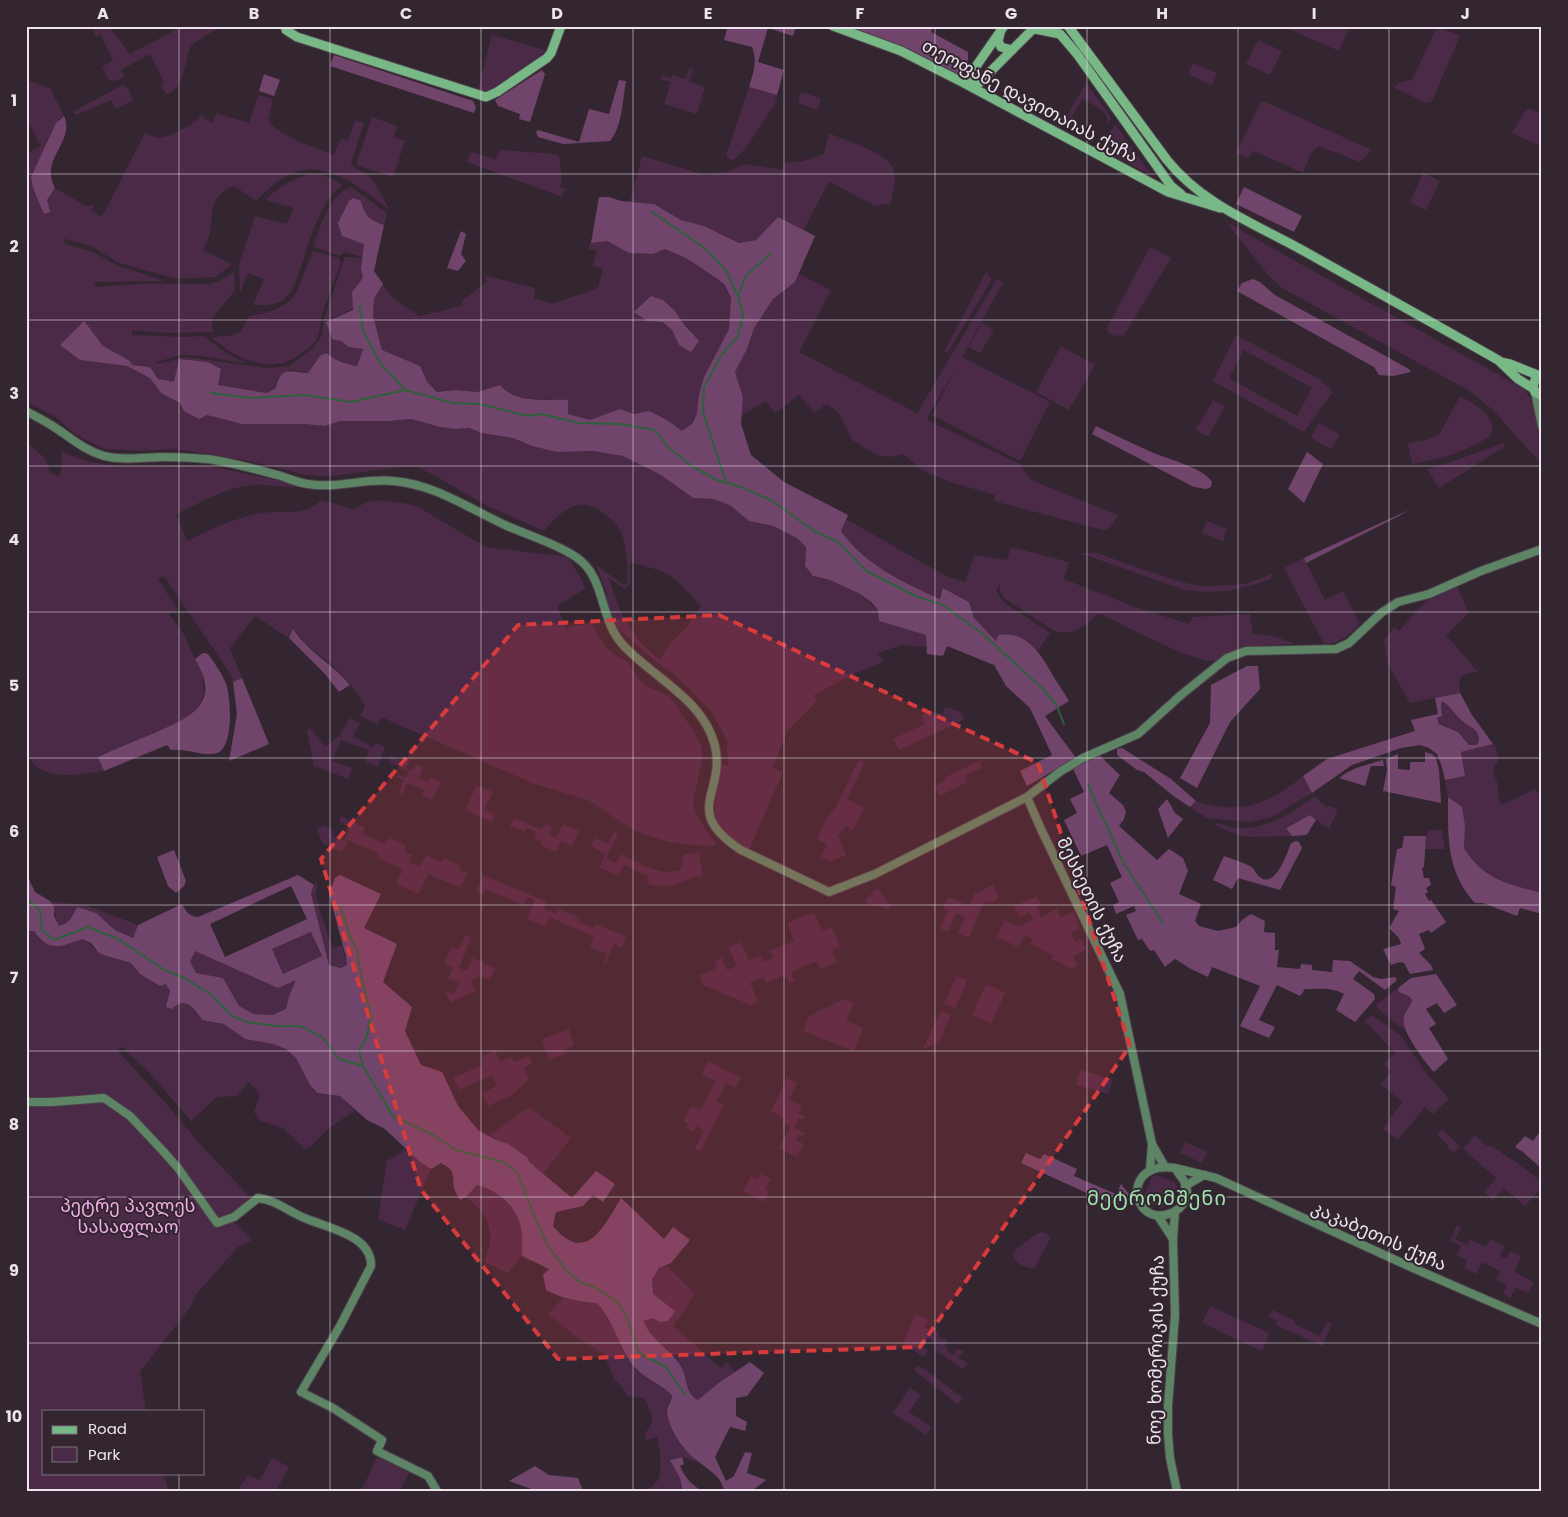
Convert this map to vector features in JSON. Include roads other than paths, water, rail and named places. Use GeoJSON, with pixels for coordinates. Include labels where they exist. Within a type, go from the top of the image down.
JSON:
{"type":"FeatureCollection","features":[{"type":"Feature","properties":{"kind":"main road"},"geometry":{"type":"LineString","coordinates":[[285,26],[286,30],[297,38],[486,97],[497,92],[547,58],[561,26]]}},
{"type":"Feature","properties":{"kind":"main road","name":"თეოფანე დავითაიას ქუჩა"},"geometry":{"type":"LineString","coordinates":[[833,26],[901,51],[1168,192],[1222,208]]}},
{"type":"Feature","properties":{"kind":"main road","name":"თეოფანე დავითაიას ქუჩა"},"geometry":{"type":"LineString","coordinates":[[1068,26],[1180,177],[1222,208],[1294,246],[1501,362],[1518,379],[1537,392]]}},
{"type":"Feature","properties":{"kind":"main road"},"geometry":{"type":"LineString","coordinates":[[1003,28],[970,75],[974,88],[1035,27],[1060,34],[1099,84],[1171,186],[1184,196]]}},
{"type":"Feature","properties":{"kind":"main road"},"geometry":{"type":"LineString","coordinates":[[1003,28],[998,41],[1001,47],[1012,50]]}},
{"type":"Feature","properties":{"kind":"main road"},"geometry":{"type":"LineString","coordinates":[[1184,196],[1184,186],[1192,186]]}},
{"type":"Feature","properties":{"kind":"main road","name":"თეოფანე დავითაიას ქუჩა"},"geometry":{"type":"LineString","coordinates":[[1501,362],[1541,376]]}},
{"type":"Feature","properties":{"kind":"main road"},"geometry":{"type":"LineString","coordinates":[[1537,392],[1534,383],[1541,376]]}},
{"type":"Feature","properties":{"kind":"street"},"geometry":{"type":"LineString","coordinates":[[1537,392],[1542,426]]}},
{"type":"Feature","properties":{"kind":"street"},"geometry":{"type":"LineString","coordinates":[[26,412],[52,425],[85,449],[106,456],[121,458],[166,456],[210,460],[308,484],[331,485],[378,480],[409,483],[435,492],[505,525],[565,550],[589,568],[596,580],[604,611],[624,646],[679,691],[706,724],[715,746],[716,756],[716,774],[709,799],[708,812],[720,833],[728,842],[741,850],[830,892],[874,874],[1027,797],[1061,771],[1107,747],[1128,740],[1138,734],[1181,695],[1227,658],[1246,651],[1336,649],[1349,643],[1381,613],[1398,602],[1429,594],[1481,571],[1542,549]]}},
{"type":"Feature","properties":{"kind":"street","name":"მესხეთის ქუჩა"},"geometry":{"type":"LineString","coordinates":[[1027,797],[1116,983],[1127,1018],[1152,1144]]}},
{"type":"Feature","properties":{"kind":"street"},"geometry":{"type":"LineString","coordinates":[[26,1102],[104,1098],[130,1116],[163,1151],[183,1174],[217,1223],[234,1217],[258,1198],[275,1202],[306,1219],[339,1230],[352,1237],[368,1252],[371,1266],[301,1392],[333,1408],[382,1440],[377,1452],[428,1476],[436,1491]]}},
{"type":"Feature","properties":{"kind":"street"},"geometry":{"type":"LineString","coordinates":[[1152,1144],[1164,1167]]}},
{"type":"Feature","properties":{"kind":"street"},"geometry":{"type":"LineString","coordinates":[[1150,1170],[1152,1144]]}},
{"type":"Feature","properties":{"kind":"street"},"geometry":{"type":"LineString","coordinates":[[1157,1167],[1174,1168],[1185,1186],[1186,1195],[1184,1202],[1175,1212],[1158,1216],[1146,1210],[1139,1202],[1137,1196],[1140,1181],[1150,1170],[1157,1167]]}},
{"type":"Feature","properties":{"kind":"street","name":"კაკაბეთის ქუჩა"},"geometry":{"type":"LineString","coordinates":[[1174,1168],[1221,1180],[1413,1268],[1542,1324]]}},
{"type":"Feature","properties":{"kind":"street"},"geometry":{"type":"LineString","coordinates":[[1185,1186],[1204,1175]]}},
{"type":"Feature","properties":{"kind":"street","name":"ნოე ხომერიკის ქუჩა"},"geometry":{"type":"LineString","coordinates":[[1175,1212],[1173,1239],[1175,1315],[1168,1406],[1168,1434],[1170,1458],[1177,1491]]}},
{"type":"Feature","properties":{"kind":"street","name":"ნოე ხომერიკის ქუჩა"},"geometry":{"type":"LineString","coordinates":[[1158,1216],[1173,1239]]}},
{"type":"Feature","properties":{"kind":"waterway"},"geometry":{"type":"LineString","coordinates":[[652,212],[706,249],[727,272],[738,296],[743,315],[738,336],[722,354],[704,387],[703,412],[726,482]]}},
{"type":"Feature","properties":{"kind":"waterway"},"geometry":{"type":"LineString","coordinates":[[738,296],[746,276],[771,253]]}},
{"type":"Feature","properties":{"kind":"waterway"},"geometry":{"type":"LineString","coordinates":[[360,306],[362,326],[368,341],[382,366],[405,390]]}},
{"type":"Feature","properties":{"kind":"waterway"},"geometry":{"type":"LineString","coordinates":[[211,393],[249,398],[304,395],[351,402],[405,390],[453,403],[480,404],[528,416],[541,414],[579,423],[619,424],[655,430],[668,447],[693,467],[717,480],[741,487],[771,500],[814,531],[838,542],[865,570],[915,596],[943,605],[984,635],[1042,688],[1056,704],[1064,724]]}},
{"type":"Feature","properties":{"kind":"waterway"},"geometry":{"type":"LineString","coordinates":[[1088,785],[1123,862],[1163,923]]}},
{"type":"Feature","properties":{"kind":"waterway"},"geometry":{"type":"LineString","coordinates":[[26,899],[40,910],[42,930],[54,940],[88,927],[118,939],[163,969],[184,978],[212,995],[232,1016],[247,1022],[278,1026],[300,1026],[322,1037],[339,1059],[363,1066],[393,1116],[433,1135],[456,1150],[504,1162],[518,1174],[547,1244],[566,1270],[580,1282],[592,1286],[614,1299],[625,1313],[639,1353],[666,1367],[685,1395]]}},
{"type":"Feature","properties":{"kind":"waterway"},"geometry":{"type":"LineString","coordinates":[[341,908],[357,951],[371,1016],[367,1036],[359,1050],[363,1066]]}},
{"type":"Feature","properties":{"kind":"district","name":"მეტრომშენი"},"geometry":{"type":"Point","coordinates":[1157,1198]}},
{"type":"Feature","properties":{"kind":"park label","name":"პეტრე პავლეს სასაფლაო"},"geometry":{"type":"Point","coordinates":[128,1216]}}]}
